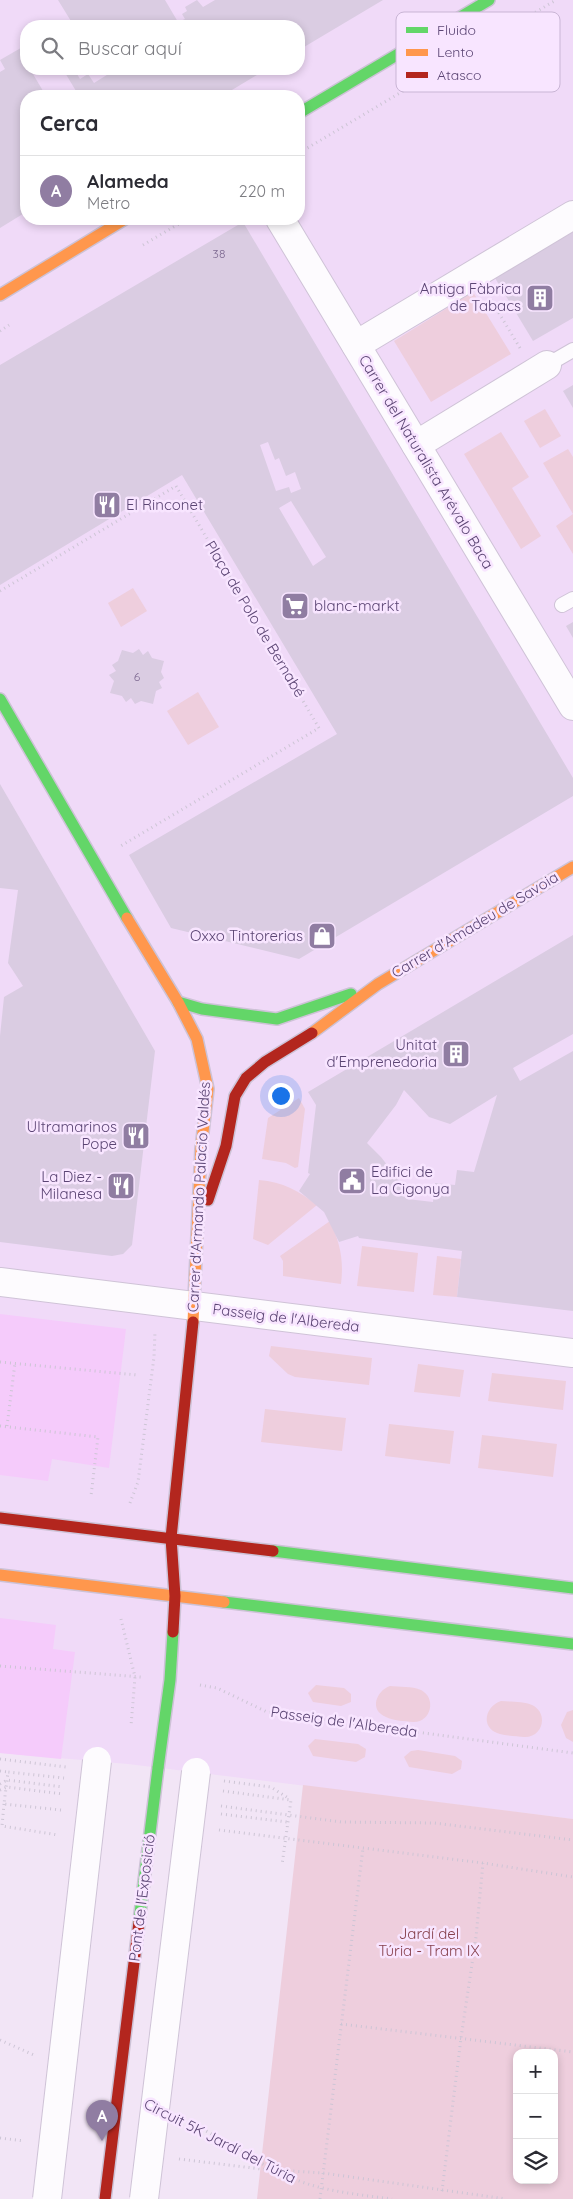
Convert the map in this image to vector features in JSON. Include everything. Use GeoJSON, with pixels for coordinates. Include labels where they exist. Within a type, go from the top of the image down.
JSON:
{"type":"FeatureCollection","features":[{"type":"Feature","properties":{"kind":"street"},"geometry":{"type":"LineString","coordinates":[[469,12],[489,0]]}},
{"type":"Feature","properties":{"kind":"street"},"geometry":{"type":"LineString","coordinates":[[305,109],[396,55]]}},
{"type":"Feature","properties":{"kind":"street"},"geometry":{"type":"LineString","coordinates":[[356,345],[573,215]]}},
{"type":"Feature","properties":{"kind":"street"},"geometry":{"type":"LineString","coordinates":[[0,295],[115,225]]}},
{"type":"Feature","properties":{"kind":"street","name":"Carrer del Naturalista Arévalo Baca"},"geometry":{"type":"LineString","coordinates":[[284,225],[573,706]]}},
{"type":"Feature","properties":{"kind":"street"},"geometry":{"type":"LineString","coordinates":[[416,445],[541,368]]}},
{"type":"Feature","properties":{"kind":"street","name":"Carrer d'Armando Palacio Valdés"},"geometry":{"type":"LineString","coordinates":[[0,699],[97,868],[178,1002],[197,1039],[208,1089],[201,1149],[198,1233],[195,1258],[195,1306],[171,1538],[176,1596]]}},
{"type":"Feature","properties":{"kind":"street","name":"Carrer d'Amadeu de Savoia"},"geometry":{"type":"LineString","coordinates":[[198,1233],[226,1146],[235,1096],[246,1078],[265,1062],[309,1035],[378,984],[573,867]]}},
{"type":"Feature","properties":{"kind":"street","name":"Carrer d'Amadeu de Savoia"},"geometry":{"type":"LineString","coordinates":[[178,1002],[202,1008],[277,1018],[296,1014],[378,984]]}},
{"type":"Feature","properties":{"kind":"street","name":"Passeig de l'Albereda"},"geometry":{"type":"LineString","coordinates":[[0,1282],[573,1353]]}},
{"type":"Feature","properties":{"kind":"street"},"geometry":{"type":"LineString","coordinates":[[0,1518],[573,1588]]}},
{"type":"Feature","properties":{"kind":"street"},"geometry":{"type":"LineString","coordinates":[[0,1575],[573,1644]]}},
{"type":"Feature","properties":{"kind":"street","name":"Pont de l'Exposició"},"geometry":{"type":"LineString","coordinates":[[105,2199],[170,1680],[176,1596]]}},
{"type":"Feature","properties":{"kind":"street"},"geometry":{"type":"LineString","coordinates":[[47,2199],[89,1770]]}},
{"type":"Feature","properties":{"kind":"street"},"geometry":{"type":"LineString","coordinates":[[144,2199],[209,1781]]}},
{"type":"Feature","properties":{"kind":"lane"},"geometry":{"type":"LineString","coordinates":[[541,368],[573,350]]}},
{"type":"Feature","properties":{"kind":"path"},"geometry":{"type":"LineString","coordinates":[[536,12],[556,0]]}},
{"type":"Feature","properties":{"kind":"path"},"geometry":{"type":"LineString","coordinates":[[305,149],[401,92]]}},
{"type":"Feature","properties":{"kind":"path"},"geometry":{"type":"LineString","coordinates":[[475,274],[541,368]]}},
{"type":"Feature","properties":{"kind":"path","name":"Plaça de Polo de Bernabé"},"geometry":{"type":"LineString","coordinates":[[0,591],[176,486],[319,728],[119,847]]}},
{"type":"Feature","properties":{"kind":"path"},"geometry":{"type":"LineString","coordinates":[[116,1532],[138,1482],[154,1358],[157,1301]]}},
{"type":"Feature","properties":{"kind":"path"},"geometry":{"type":"LineString","coordinates":[[0,1362],[137,1375]]}},
{"type":"Feature","properties":{"kind":"path"},"geometry":{"type":"LineString","coordinates":[[7,1426],[15,1363]]}},
{"type":"Feature","properties":{"kind":"path"},"geometry":{"type":"LineString","coordinates":[[0,1426],[98,1437],[92,1496]]}},
{"type":"Feature","properties":{"kind":"path"},"geometry":{"type":"LineString","coordinates":[[111,1589],[133,1663],[134,1677],[130,1735]]}},
{"type":"Feature","properties":{"kind":"path","name":"Passeig de l'Albereda"},"geometry":{"type":"LineString","coordinates":[[0,1666],[170,1680],[217,1688],[267,1712],[573,1753]]}},
{"type":"Feature","properties":{"kind":"path"},"geometry":{"type":"LineString","coordinates":[[0,1759],[89,1770]]}},
{"type":"Feature","properties":{"kind":"path"},"geometry":{"type":"LineString","coordinates":[[0,1771],[89,1770]]}},
{"type":"Feature","properties":{"kind":"path"},"geometry":{"type":"LineString","coordinates":[[8,1772],[2,1826],[62,1836]]}},
{"type":"Feature","properties":{"kind":"path"},"geometry":{"type":"LineString","coordinates":[[0,1784],[8,1780],[66,1787]]}},
{"type":"Feature","properties":{"kind":"path"},"geometry":{"type":"LineString","coordinates":[[209,1781],[291,1800]]}},
{"type":"Feature","properties":{"kind":"path"},"geometry":{"type":"LineString","coordinates":[[209,1781],[271,1786],[291,1800]]}},
{"type":"Feature","properties":{"kind":"path"},"geometry":{"type":"LineString","coordinates":[[282,1865],[291,1800]]}},
{"type":"Feature","properties":{"kind":"path"},"geometry":{"type":"LineString","coordinates":[[4,1804],[70,1811]]}},
{"type":"Feature","properties":{"kind":"path"},"geometry":{"type":"LineString","coordinates":[[220,1806],[341,1822],[434,1822],[573,1840]]}},
{"type":"Feature","properties":{"kind":"path"},"geometry":{"type":"LineString","coordinates":[[213,1830],[285,1837],[573,1877]]}},
{"type":"Feature","properties":{"kind":"path"},"geometry":{"type":"LineString","coordinates":[[320,2199],[363,1848]]}},
{"type":"Feature","properties":{"kind":"path"},"geometry":{"type":"LineString","coordinates":[[442,2191],[476,1937],[483,1863]]}},
{"type":"Feature","properties":{"kind":"path"},"geometry":{"type":"LineString","coordinates":[[341,2024],[573,2052]]}},
{"type":"Feature","properties":{"kind":"path"},"geometry":{"type":"LineString","coordinates":[[0,2040],[35,2055]]}},
{"type":"Feature","properties":{"kind":"path","name":"Circuit 5K Jardí del Túria"},"geometry":{"type":"LineString","coordinates":[[176,2117],[194,2124],[236,2150],[301,2182],[392,2199]]}},
{"type":"Feature","properties":{"kind":"path"},"geometry":{"type":"LineString","coordinates":[[260,2169],[323,2173],[506,2199]]}},
{"type":"Feature","properties":{"kind":"path"},"geometry":{"type":"LineString","coordinates":[[462,2194],[462,2199]]}},
{"type":"Feature","properties":{"kind":"shaded area"},"geometry":{"type":"Polygon","coordinates":[[[0,0],[573,0],[573,1819],[128,1764],[0,1753],[0,0]]]}},
{"type":"Feature","properties":{"kind":"green space"},"geometry":{"type":"Polygon","coordinates":[[[473,292],[511,354],[431,402],[394,341],[473,292]]]}},
{"type":"Feature","properties":{"kind":"green space"},"geometry":{"type":"Polygon","coordinates":[[[545,409],[561,436],[540,448],[524,421],[545,409]]]}},
{"type":"Feature","properties":{"kind":"green space"},"geometry":{"type":"Polygon","coordinates":[[[501,432],[529,477],[512,488],[541,536],[521,549],[464,454],[501,432]]]}},
{"type":"Feature","properties":{"kind":"green space"},"geometry":{"type":"Polygon","coordinates":[[[568,449],[573,457],[573,514],[543,463],[568,449]]]}},
{"type":"Feature","properties":{"kind":"green space"},"geometry":{"type":"Polygon","coordinates":[[[573,514],[573,554],[556,526],[573,514]]]}},
{"type":"Feature","properties":{"kind":"green space"},"geometry":{"type":"Polygon","coordinates":[[[133,588],[147,611],[121,627],[108,603],[133,588]]]}},
{"type":"Feature","properties":{"kind":"green space"},"geometry":{"type":"Polygon","coordinates":[[[198,692],[219,727],[188,745],[167,711],[198,692]]]}},
{"type":"Feature","properties":{"kind":"green space"},"geometry":{"type":"Polygon","coordinates":[[[299,1098],[305,1109],[298,1167],[295,1168],[286,1163],[262,1159],[268,1118],[299,1098]]]}},
{"type":"Feature","properties":{"kind":"green space"},"geometry":{"type":"Polygon","coordinates":[[[259,1180],[290,1188],[304,1195],[317,1205],[268,1245],[253,1239],[259,1180]]]}},
{"type":"Feature","properties":{"kind":"green space"},"geometry":{"type":"Polygon","coordinates":[[[330,1221],[340,1252],[342,1267],[341,1284],[283,1276],[283,1261],[280,1256],[330,1221]]]}},
{"type":"Feature","properties":{"kind":"green space"},"geometry":{"type":"Polygon","coordinates":[[[362,1246],[418,1253],[414,1292],[357,1286],[362,1246]]]}},
{"type":"Feature","properties":{"kind":"green space"},"geometry":{"type":"Polygon","coordinates":[[[437,1256],[461,1259],[457,1297],[433,1295],[437,1256]]]}},
{"type":"Feature","properties":{"kind":"green space"},"geometry":{"type":"Polygon","coordinates":[[[271,1346],[372,1358],[369,1385],[295,1377],[288,1374],[269,1356],[271,1346]]]}},
{"type":"Feature","properties":{"kind":"green space"},"geometry":{"type":"Polygon","coordinates":[[[418,1364],[464,1370],[460,1397],[414,1392],[418,1364]]]}},
{"type":"Feature","properties":{"kind":"green space"},"geometry":{"type":"Polygon","coordinates":[[[492,1373],[566,1381],[563,1410],[488,1401],[492,1373]]]}},
{"type":"Feature","properties":{"kind":"green space"},"geometry":{"type":"Polygon","coordinates":[[[265,1409],[346,1418],[342,1451],[261,1442],[265,1409]]]}},
{"type":"Feature","properties":{"kind":"green space"},"geometry":{"type":"Polygon","coordinates":[[[389,1424],[454,1431],[450,1464],[385,1456],[389,1424]]]}},
{"type":"Feature","properties":{"kind":"green space"},"geometry":{"type":"Polygon","coordinates":[[[482,1435],[557,1444],[553,1477],[478,1468],[482,1435]]]}},
{"type":"Feature","properties":{"kind":"green space"},"geometry":{"type":"Polygon","coordinates":[[[316,1685],[344,1688],[351,1694],[351,1702],[341,1706],[313,1702],[308,1693],[316,1685]]]}},
{"type":"Feature","properties":{"kind":"green space"},"geometry":{"type":"Polygon","coordinates":[[[390,1686],[414,1688],[426,1694],[429,1699],[430,1709],[424,1719],[413,1722],[399,1721],[381,1714],[377,1710],[376,1701],[381,1692],[390,1686]]]}},
{"type":"Feature","properties":{"kind":"green space"},"geometry":{"type":"Polygon","coordinates":[[[501,1701],[525,1703],[537,1709],[542,1719],[536,1734],[524,1737],[500,1734],[492,1730],[488,1726],[487,1716],[492,1707],[501,1701]]]}},
{"type":"Feature","properties":{"kind":"green space"},"geometry":{"type":"Polygon","coordinates":[[[573,1710],[573,1742],[566,1738],[561,1725],[567,1712],[573,1710]]]}},
{"type":"Feature","properties":{"kind":"green space"},"geometry":{"type":"Polygon","coordinates":[[[315,1739],[358,1744],[366,1749],[365,1757],[356,1762],[313,1756],[308,1746],[315,1739]]]}},
{"type":"Feature","properties":{"kind":"green space"},"geometry":{"type":"Polygon","coordinates":[[[418,1750],[455,1756],[462,1761],[461,1769],[452,1774],[409,1767],[404,1757],[411,1751],[418,1750]]]}},
{"type":"Feature","properties":{"kind":"green space","name":"Jardí del Túria - Tram IX"},"geometry":{"type":"Polygon","coordinates":[[[303,1785],[573,1819],[573,2199],[257,2199],[303,1785]]]}},
{"type":"Feature","properties":{"kind":"sand"},"geometry":{"type":"Polygon","coordinates":[[[0,1314],[126,1329],[109,1468],[52,1459],[48,1481],[0,1475],[0,1314]]]}},
{"type":"Feature","properties":{"kind":"sand"},"geometry":{"type":"Polygon","coordinates":[[[0,1618],[56,1625],[53,1649],[75,1652],[61,1759],[0,1753],[0,1618]]]}},
{"type":"Feature","properties":{"kind":"building"},"geometry":{"type":"Polygon","coordinates":[[[58,0],[165,0],[177,20],[70,20],[58,0]]]}},
{"type":"Feature","properties":{"kind":"building"},"geometry":{"type":"Polygon","coordinates":[[[197,0],[203,7],[215,0],[383,0],[305,46],[305,20],[183,20],[185,19],[182,14],[187,11],[185,7],[197,0]]]}},
{"type":"Feature","properties":{"kind":"building"},"geometry":{"type":"Polygon","coordinates":[[[20,48],[20,75],[34,75],[42,90],[20,90],[20,216],[0,228],[0,72],[5,69],[0,60],[20,48]]]}},
{"type":"Feature","properties":{"kind":"building"},"geometry":{"type":"Polygon","coordinates":[[[66,75],[78,75],[80,79],[89,75],[94,83],[107,75],[257,75],[232,90],[75,90],[66,75]]]}},
{"type":"Feature","properties":{"kind":"building"},"geometry":{"type":"Polygon","coordinates":[[[238,225],[245,225],[573,778],[573,796],[299,959],[171,928],[129,855],[337,734],[182,475],[0,585],[0,365],[238,225]],[[268,442],[260,445],[276,491],[289,487],[291,493],[301,489],[295,472],[286,476],[279,458],[275,460],[268,442]],[[291,501],[279,508],[313,566],[326,557],[291,501]]]}},
{"type":"Feature","properties":{"kind":"building","name":"Antiga Fàbrica de Tabacs"},"geometry":{"type":"Polygon","coordinates":[[[573,232],[573,318],[533,341],[495,278],[573,232]]]}},
{"type":"Feature","properties":{"kind":"building"},"geometry":{"type":"Polygon","coordinates":[[[573,385],[573,408],[563,391],[573,385]]]}},
{"type":"Feature","properties":{"kind":"building"},"geometry":{"type":"Polygon","coordinates":[[[573,622],[573,638],[566,626],[573,622]]]}},
{"type":"Feature","properties":{"kind":"building"},"geometry":{"type":"Polygon","coordinates":[[[139,649],[143,655],[148,651],[152,658],[164,661],[161,672],[164,678],[159,682],[162,688],[156,691],[153,704],[141,701],[135,704],[131,698],[126,702],[122,696],[110,693],[114,681],[109,675],[116,671],[112,665],[118,661],[122,650],[133,653],[139,649]]]}},
{"type":"Feature","properties":{"kind":"building"},"geometry":{"type":"Polygon","coordinates":[[[0,784],[155,1051],[132,1245],[123,1254],[112,1256],[0,1242],[0,1036],[4,997],[23,986],[8,963],[18,890],[0,888],[0,784]]]}},
{"type":"Feature","properties":{"kind":"building"},"geometry":{"type":"Polygon","coordinates":[[[573,935],[573,1034],[513,1068],[520,1081],[573,1051],[573,1311],[457,1297],[462,1251],[359,1238],[358,1236],[339,1242],[324,1212],[299,1191],[310,1174],[308,1173],[316,1105],[308,1092],[573,935]],[[404,1090],[396,1105],[367,1143],[398,1179],[407,1199],[433,1202],[435,1183],[455,1185],[457,1170],[474,1172],[497,1095],[450,1124],[429,1117],[404,1090]]]}},
{"type":"Feature","properties":{"kind":"traffic: fast"},"geometry":{"type":"LineString","coordinates":[[469,12],[489,0]]}},
{"type":"Feature","properties":{"kind":"traffic: fast"},"geometry":{"type":"LineString","coordinates":[[305,109],[396,55]]}},
{"type":"Feature","properties":{"kind":"traffic: fast"},"geometry":{"type":"LineString","coordinates":[[0,699],[127,918]]}},
{"type":"Feature","properties":{"kind":"traffic: fast"},"geometry":{"type":"LineString","coordinates":[[178,1002],[202,1009],[277,1019],[351,994]]}},
{"type":"Feature","properties":{"kind":"traffic: fast"},"geometry":{"type":"LineString","coordinates":[[273,1551],[573,1588]]}},
{"type":"Feature","properties":{"kind":"traffic: fast"},"geometry":{"type":"LineString","coordinates":[[224,1602],[573,1644]]}},
{"type":"Feature","properties":{"kind":"traffic: fast"},"geometry":{"type":"LineString","coordinates":[[158,1768],[170,1680],[173,1632]]}},
{"type":"Feature","properties":{"kind":"traffic: fast"},"geometry":{"type":"LineString","coordinates":[[139,1922],[158,1768]]}},
{"type":"Feature","properties":{"kind":"traffic: slow"},"geometry":{"type":"LineString","coordinates":[[0,295],[115,225]]}},
{"type":"Feature","properties":{"kind":"traffic: slow"},"geometry":{"type":"LineString","coordinates":[[312,1033],[378,984],[573,867]]}},
{"type":"Feature","properties":{"kind":"traffic: slow"},"geometry":{"type":"LineString","coordinates":[[127,918],[178,1002],[197,1039],[208,1089],[201,1149],[193,1322]]}},
{"type":"Feature","properties":{"kind":"traffic: slow"},"geometry":{"type":"LineString","coordinates":[[0,1575],[224,1602]]}},
{"type":"Feature","properties":{"kind":"traffic: jam"},"geometry":{"type":"LineString","coordinates":[[208,1200],[226,1146],[235,1096],[246,1078],[265,1062],[312,1033]]}},
{"type":"Feature","properties":{"kind":"traffic: jam"},"geometry":{"type":"LineString","coordinates":[[173,1632],[175,1596],[171,1538],[193,1322]]}},
{"type":"Feature","properties":{"kind":"traffic: jam"},"geometry":{"type":"LineString","coordinates":[[0,1518],[273,1551]]}},
{"type":"Feature","properties":{"kind":"traffic: jam"},"geometry":{"type":"LineString","coordinates":[[105,2199],[139,1922]]}},
{"type":"Feature","properties":{"kind":"place","name":"Antiga Fàbrica de Tabacs"},"geometry":{"type":"Point","coordinates":[540,298]}},
{"type":"Feature","properties":{"kind":"place","name":"El Rinconet"},"geometry":{"type":"Point","coordinates":[107,505]}},
{"type":"Feature","properties":{"kind":"place","name":"blanc-markt"},"geometry":{"type":"Point","coordinates":[295,606]}},
{"type":"Feature","properties":{"kind":"place","name":"Oxxo Tintorerias"},"geometry":{"type":"Point","coordinates":[322,936]}},
{"type":"Feature","properties":{"kind":"place","name":"Unitat d'Emprenedoria"},"geometry":{"type":"Point","coordinates":[456,1054]}},
{"type":"Feature","properties":{"kind":"place","name":"Ultramarinos Pope"},"geometry":{"type":"Point","coordinates":[136,1136]}},
{"type":"Feature","properties":{"kind":"place","name":"Edifici de La Cigonya"},"geometry":{"type":"Point","coordinates":[352,1181]}},
{"type":"Feature","properties":{"kind":"place","name":"La Diez - Milanesa"},"geometry":{"type":"Point","coordinates":[121,1186]}},
{"type":"Feature","properties":{"kind":"place","name":"Alameda"},"geometry":{"type":"Point","coordinates":[102,2141]}}]}
